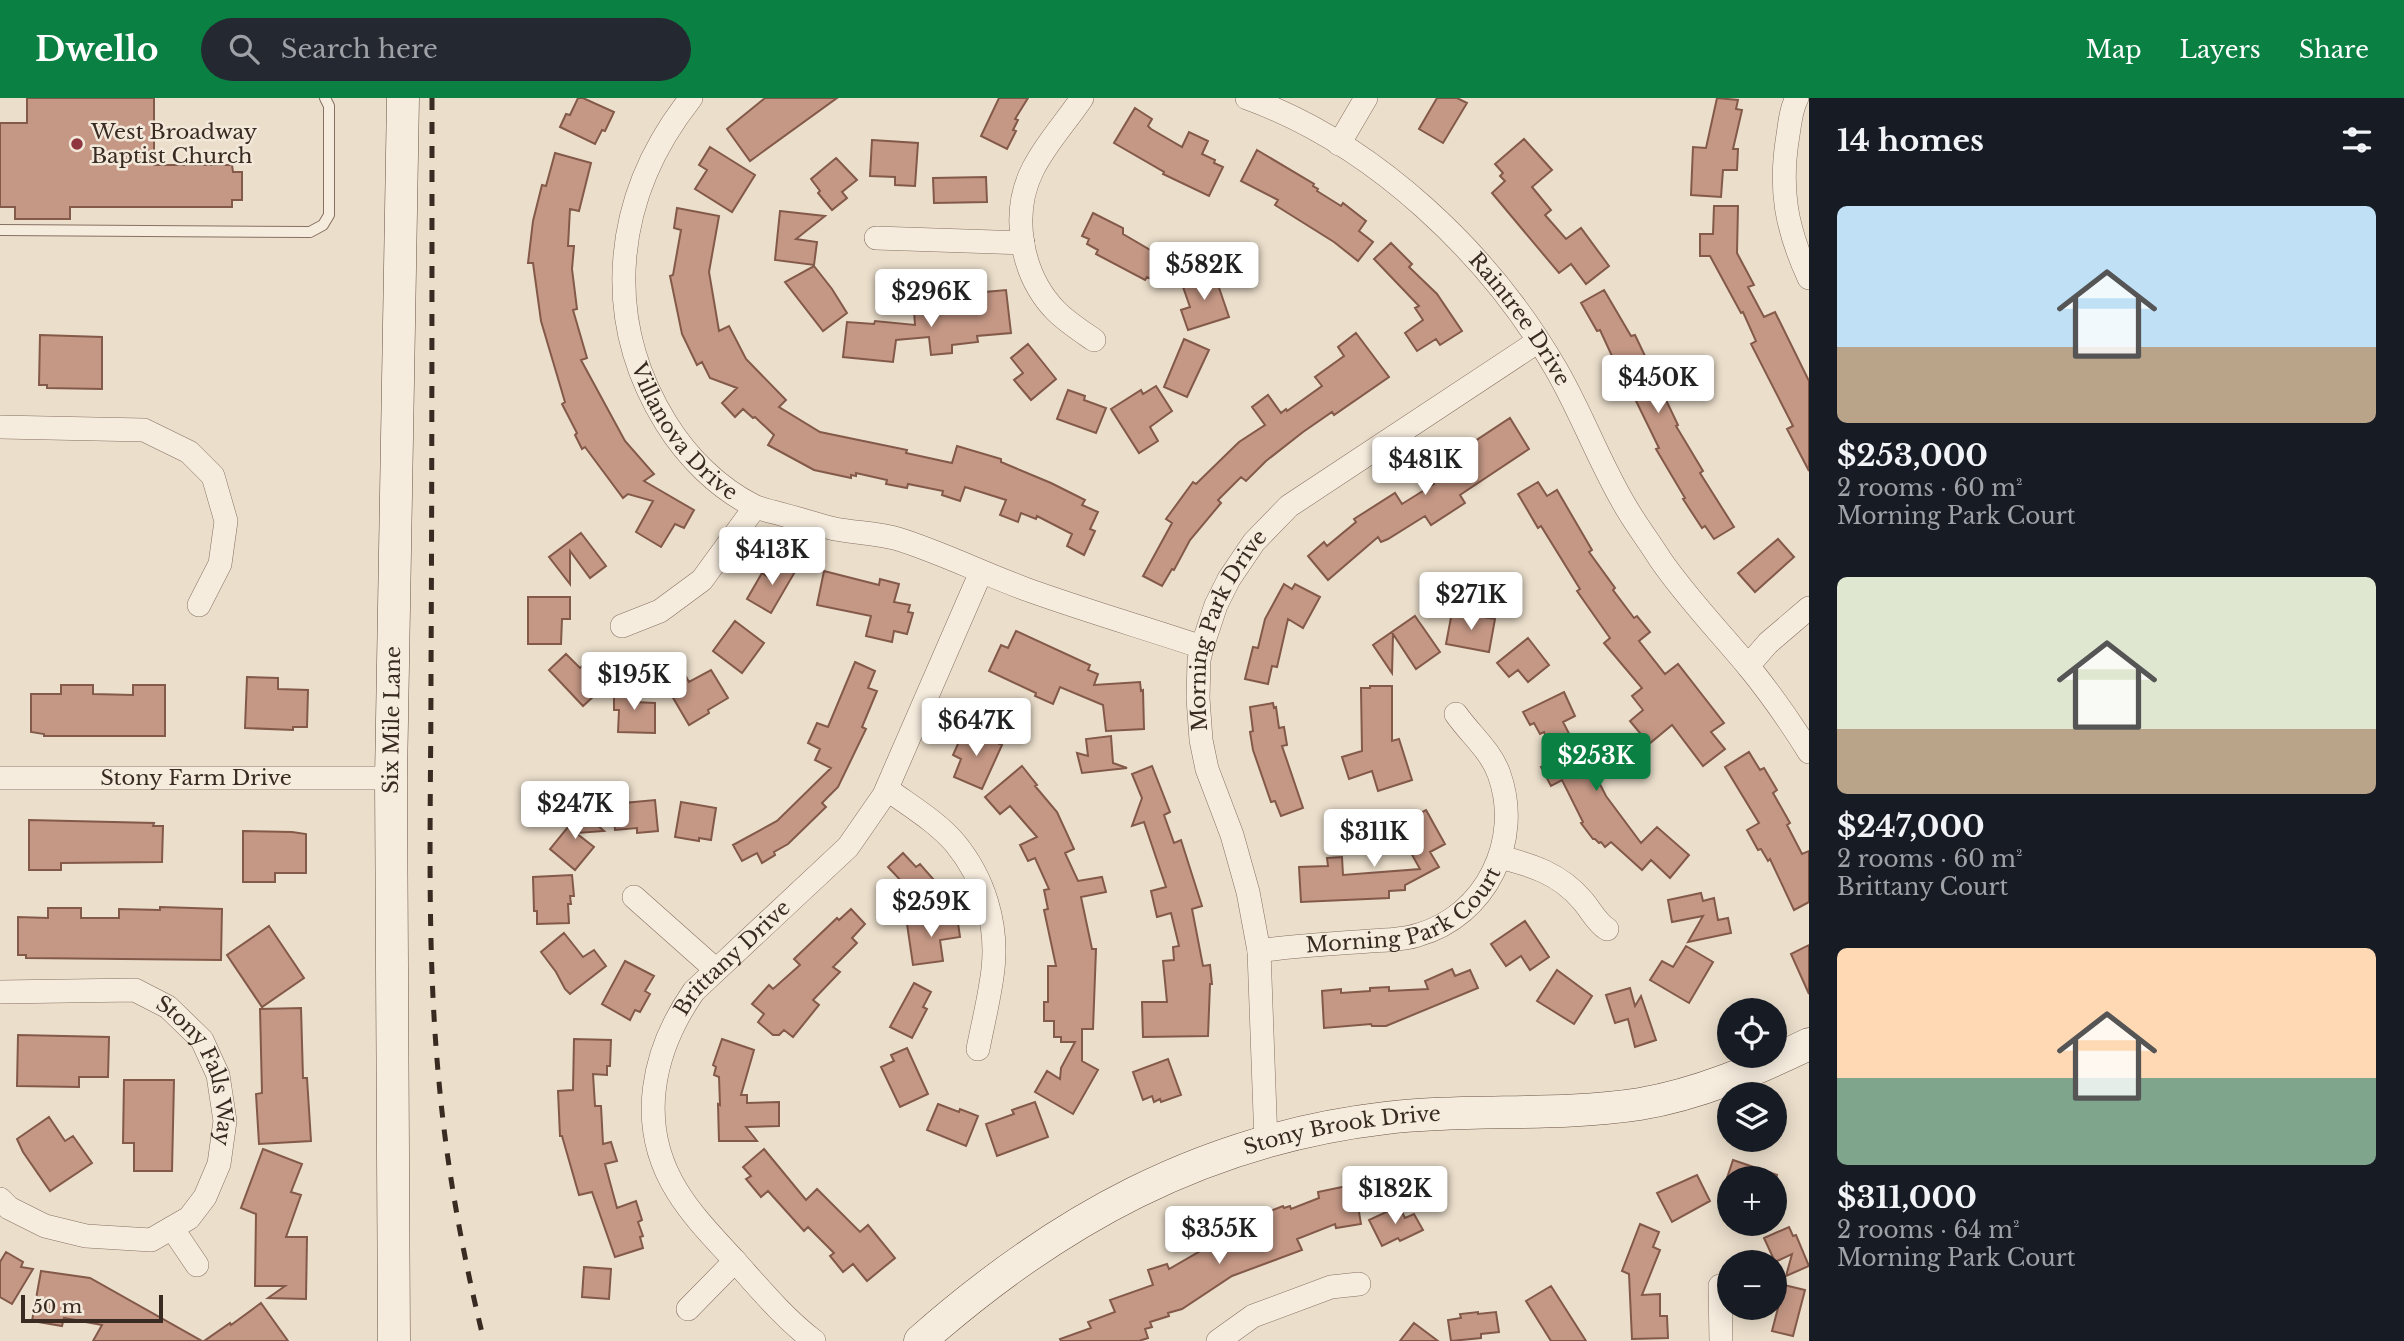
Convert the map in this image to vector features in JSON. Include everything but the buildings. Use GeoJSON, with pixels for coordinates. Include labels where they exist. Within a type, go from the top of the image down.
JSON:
{"type":"FeatureCollection","features":[{"type":"Feature","properties":{"kind":"street","name":"Six Mile Lane"},"geometry":{"type":"LineString","coordinates":[[394,1341],[391,778],[403,98]]}},
{"type":"Feature","properties":{"kind":"street","name":"Villanova Drive"},"geometry":{"type":"LineString","coordinates":[[691,98],[657,148],[642,181],[630,219],[624,255],[624,293],[629,331],[644,380],[674,436],[698,464],[723,487],[755,507],[835,529],[896,539],[981,572],[1202,647]]}},
{"type":"Feature","properties":{"kind":"street"},"geometry":{"type":"LineString","coordinates":[[1082,98],[1046,146],[1031,172],[1024,195],[1021,220],[1028,266],[1046,299],[1066,320],[1094,340]]}},
{"type":"Feature","properties":{"kind":"street","name":"Raintree Drive"},"geometry":{"type":"LineString","coordinates":[[1247,98],[1304,124],[1383,173],[1454,235],[1489,274],[1558,373],[1623,503],[1663,564],[1748,666],[1809,752]]}},
{"type":"Feature","properties":{"kind":"street"},"geometry":{"type":"LineString","coordinates":[[1339,144],[1366,98]]}},
{"type":"Feature","properties":{"kind":"street"},"geometry":{"type":"LineString","coordinates":[[1797,98],[1784,157],[1784,200],[1792,234],[1809,278]]}},
{"type":"Feature","properties":{"kind":"street"},"geometry":{"type":"LineString","coordinates":[[876,238],[1023,243]]}},
{"type":"Feature","properties":{"kind":"street","name":"Morning Park Drive"},"geometry":{"type":"LineString","coordinates":[[1266,1142],[1259,951],[1248,892],[1232,835],[1207,769],[1201,740],[1199,660],[1216,605],[1229,579],[1254,542],[1289,506],[1537,342]]}},
{"type":"Feature","properties":{"kind":"street"},"geometry":{"type":"LineString","coordinates":[[0,427],[144,430],[189,452],[213,476],[226,521],[220,564],[199,605]]}},
{"type":"Feature","properties":{"kind":"street"},"geometry":{"type":"LineString","coordinates":[[621,626],[660,611],[702,580],[755,507]]}},
{"type":"Feature","properties":{"kind":"street","name":"Brittany Drive"},"geometry":{"type":"LineString","coordinates":[[814,1341],[793,1325],[692,1214],[675,1189],[662,1159],[655,1129],[653,1096],[657,1065],[677,1015],[694,991],[848,847],[887,789],[981,572]]}},
{"type":"Feature","properties":{"kind":"street"},"geometry":{"type":"LineString","coordinates":[[1748,666],[1768,643],[1809,608]]}},
{"type":"Feature","properties":{"kind":"street","name":"Morning Park Court"},"geometry":{"type":"LineString","coordinates":[[1259,951],[1400,939],[1433,930],[1460,915],[1478,897],[1491,878],[1500,857],[1505,838],[1506,812],[1500,775],[1485,750],[1456,714]]}},
{"type":"Feature","properties":{"kind":"street","name":"Stony Farm Drive"},"geometry":{"type":"LineString","coordinates":[[0,778],[391,778]]}},
{"type":"Feature","properties":{"kind":"street"},"geometry":{"type":"LineString","coordinates":[[887,789],[933,822],[954,843],[972,868],[985,895],[992,920],[993,970],[978,1049]]}},
{"type":"Feature","properties":{"kind":"street"},"geometry":{"type":"LineString","coordinates":[[1500,857],[1527,863],[1562,881],[1589,907],[1599,924],[1607,929]]}},
{"type":"Feature","properties":{"kind":"street"},"geometry":{"type":"LineString","coordinates":[[634,897],[715,969]]}},
{"type":"Feature","properties":{"kind":"street","name":"Stony Falls Way"},"geometry":{"type":"LineString","coordinates":[[0,992],[135,990],[168,1007],[202,1040],[218,1075],[225,1121],[219,1164],[205,1197],[189,1218],[151,1240],[86,1237],[45,1226],[9,1208],[0,1199]]}},
{"type":"Feature","properties":{"kind":"street","name":"Stony Brook Drive"},"geometry":{"type":"LineString","coordinates":[[920,1341],[967,1300],[1042,1244],[1092,1213],[1187,1168],[1266,1142],[1333,1126],[1387,1118],[1585,1110],[1641,1104],[1727,1080],[1809,1044]]}},
{"type":"Feature","properties":{"kind":"street"},"geometry":{"type":"LineString","coordinates":[[172,1228],[197,1265]]}},
{"type":"Feature","properties":{"kind":"street"},"geometry":{"type":"LineString","coordinates":[[688,1309],[735,1261]]}},
{"type":"Feature","properties":{"kind":"street"},"geometry":{"type":"LineString","coordinates":[[1218,1341],[1253,1316],[1331,1287],[1359,1284]]}},
{"type":"Feature","properties":{"kind":"street"},"geometry":{"type":"LineString","coordinates":[[1721,1320],[1721,1341]]}},
{"type":"Feature","properties":{"kind":"lane"},"geometry":{"type":"LineString","coordinates":[[0,230],[310,232],[323,225],[329,215],[328,106],[325,98]]}},
{"type":"Feature","properties":{"kind":"railway"},"geometry":{"type":"LineString","coordinates":[[432,98],[432,980],[446,1148],[469,1277],[484,1341]]}},
{"type":"Feature","properties":{"kind":"place","name":"West Broadway Baptist Church"},"geometry":{"type":"Point","coordinates":[77,144]}}]}
